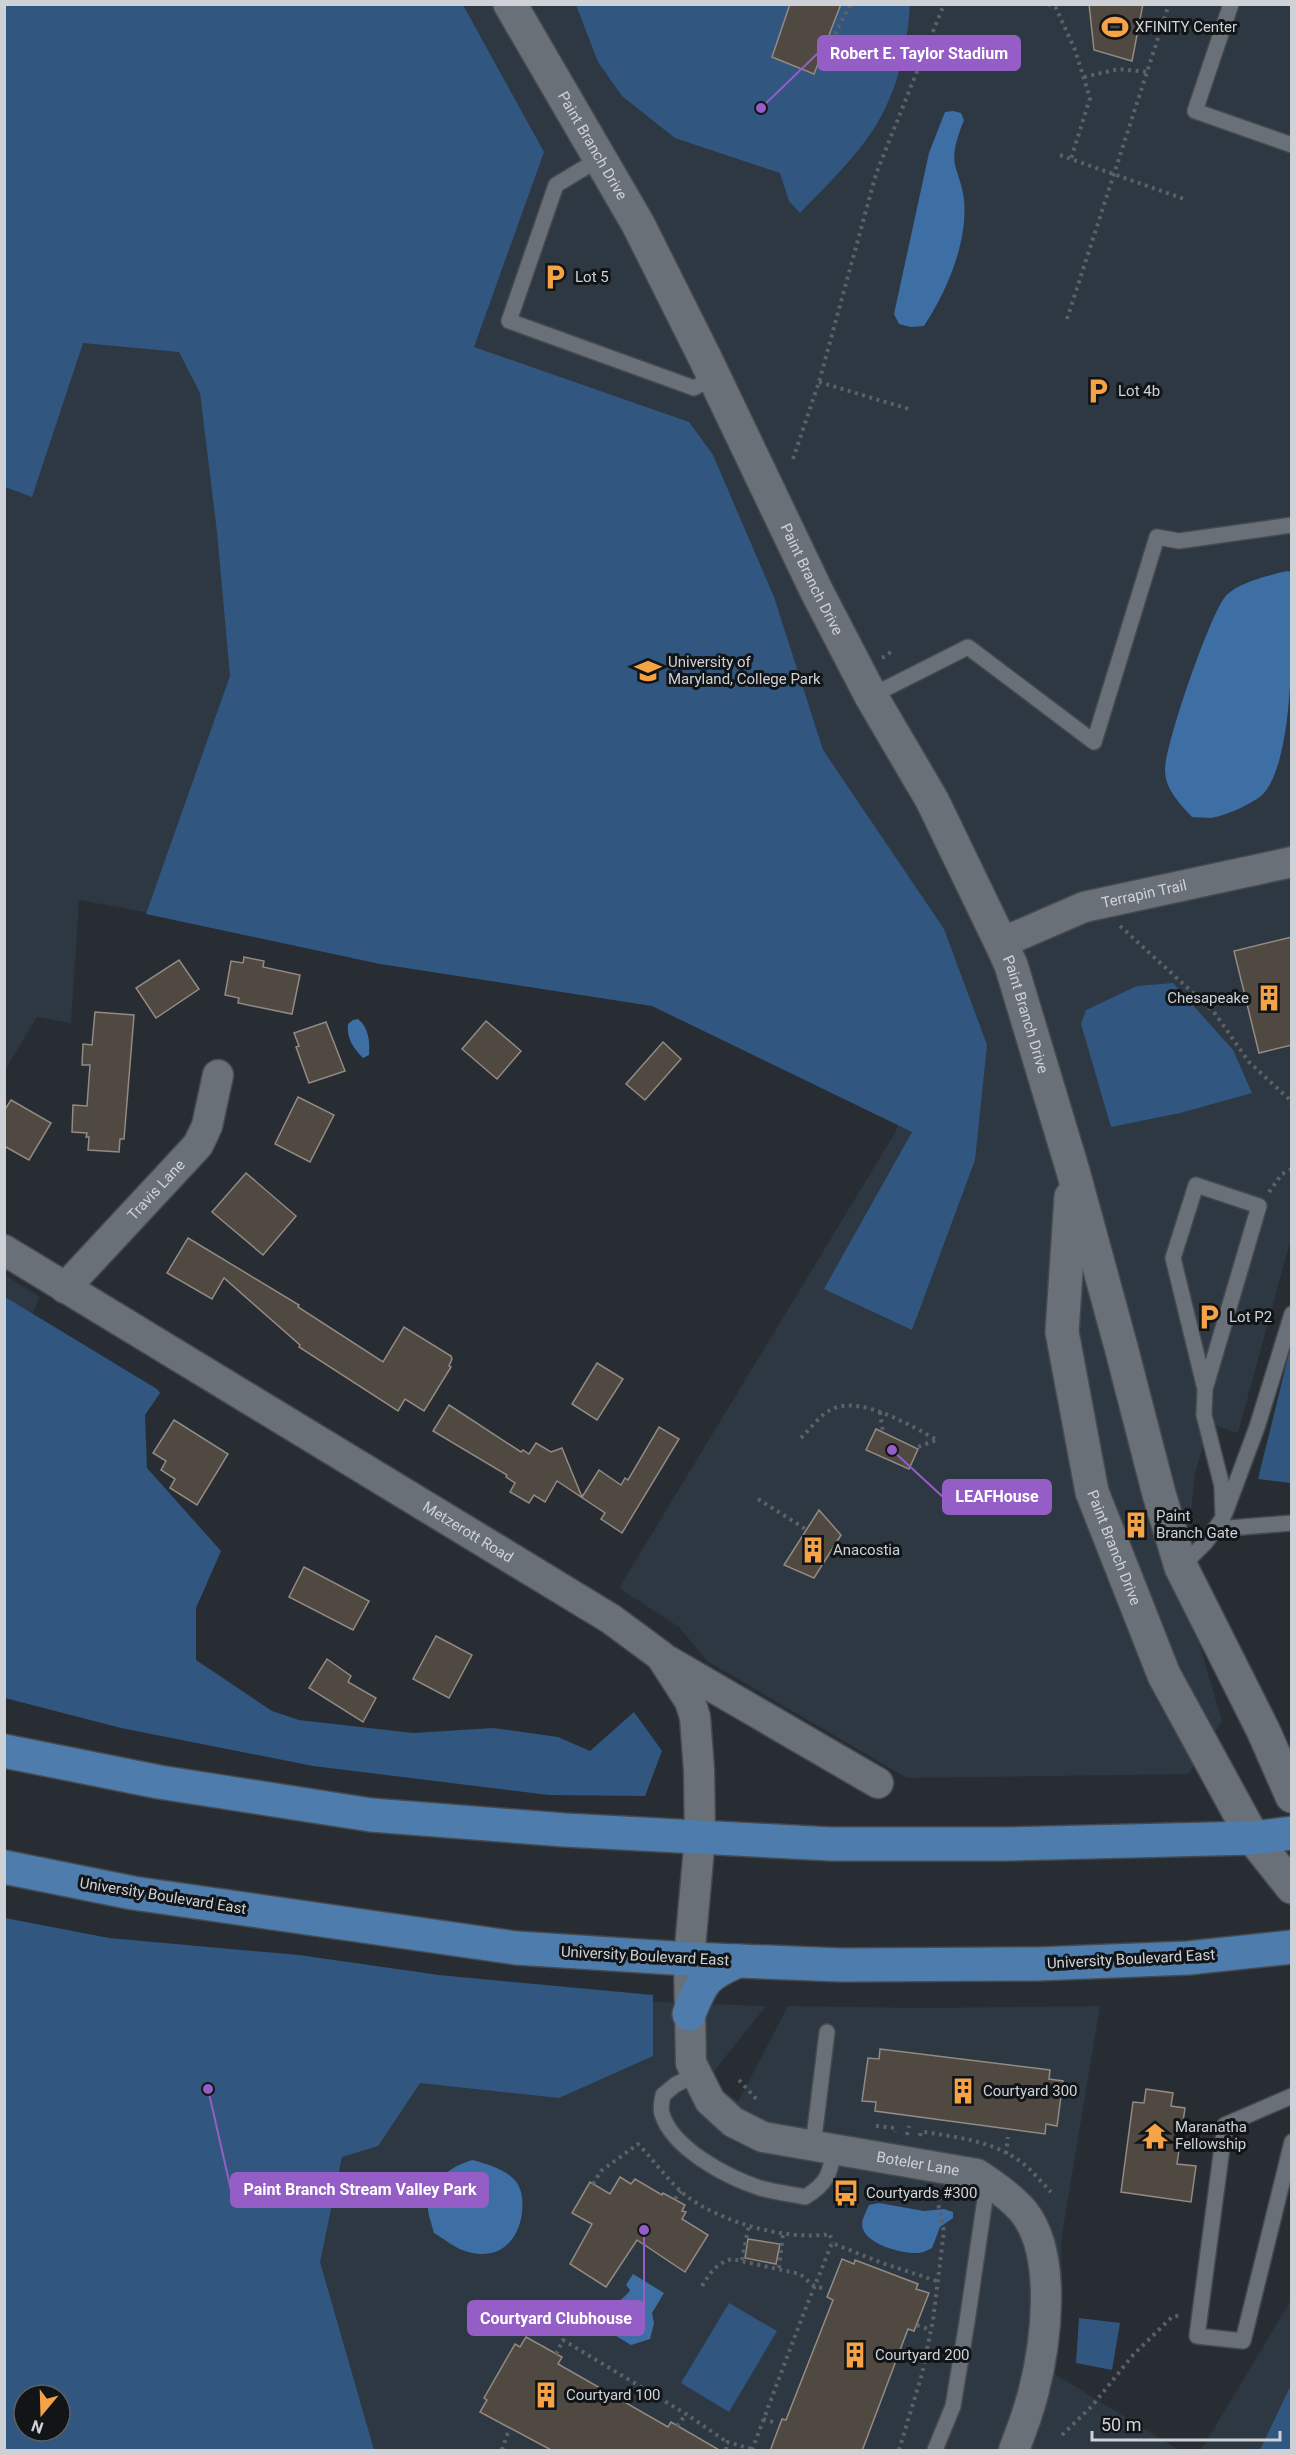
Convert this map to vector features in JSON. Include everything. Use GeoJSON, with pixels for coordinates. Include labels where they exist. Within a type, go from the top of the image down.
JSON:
{"type":"FeatureCollection","features":[{"type":"Feature","properties":{"kind":"main road"},"geometry":{"type":"LineString","coordinates":[[4,1750],[159,1782],[371,1815],[700,1837],[831,1844],[984,1844],[1253,1838],[1292,1833]]}},
{"type":"Feature","properties":{"kind":"main road","name":"University Boulevard East"},"geometry":{"type":"LineString","coordinates":[[4,1867],[133,1893],[516,1948],[689,1959],[842,1965],[1038,1964],[1188,1958],[1292,1947]]}},
{"type":"Feature","properties":{"kind":"main road"},"geometry":{"type":"LineString","coordinates":[[689,2014],[699,1988],[712,1972],[738,1961]]}},
{"type":"Feature","properties":{"kind":"street","name":"Paint Branch Drive"},"geometry":{"type":"LineString","coordinates":[[510,4],[638,224],[812,581],[871,696],[932,800],[1001,943],[1011,966],[1073,1171],[1159,1494],[1181,1567],[1263,1730],[1292,1796]]}},
{"type":"Feature","properties":{"kind":"street","name":"Terrapin Trail"},"geometry":{"type":"LineString","coordinates":[[1001,943],[1084,907],[1292,862]]}},
{"type":"Feature","properties":{"kind":"street","name":"Travis Lane"},"geometry":{"type":"LineString","coordinates":[[65,1288],[198,1145],[207,1126],[218,1076]]}},
{"type":"Feature","properties":{"kind":"street","name":"Paint Branch Drive"},"geometry":{"type":"LineString","coordinates":[[1073,1171],[1062,1332],[1092,1492],[1164,1675],[1253,1838],[1292,1887]]}},
{"type":"Feature","properties":{"kind":"street","name":"Metzerott Road"},"geometry":{"type":"LineString","coordinates":[[4,1250],[611,1619],[661,1656],[690,1701],[695,1717],[700,1837],[689,1959]]}},
{"type":"Feature","properties":{"kind":"street"},"geometry":{"type":"LineString","coordinates":[[661,1656],[878,1783]]}},
{"type":"Feature","properties":{"kind":"street","name":"Boteler Lane"},"geometry":{"type":"LineString","coordinates":[[689,1959],[691,2063],[710,2101],[733,2122],[763,2138],[977,2174],[1004,2192],[1024,2212],[1040,2245],[1046,2301],[1033,2394],[1014,2451]]}},
{"type":"Feature","properties":{"kind":"lane"},"geometry":{"type":"LineString","coordinates":[[1230,4],[1195,111],[1292,145]]}},
{"type":"Feature","properties":{"kind":"lane"},"geometry":{"type":"LineString","coordinates":[[599,159],[556,185],[510,321],[693,388],[714,377]]}},
{"type":"Feature","properties":{"kind":"lane"},"geometry":{"type":"LineString","coordinates":[[871,696],[968,647],[1094,742],[1157,537],[1179,541],[1292,525]]}},
{"type":"Feature","properties":{"kind":"lane"},"geometry":{"type":"LineString","coordinates":[[1205,1389],[1173,1258],[1196,1185],[1259,1206],[1205,1389],[1204,1415],[1222,1486],[1220,1524]]}},
{"type":"Feature","properties":{"kind":"lane"},"geometry":{"type":"LineString","coordinates":[[1181,1567],[1220,1524],[1254,1437],[1292,1314]]}},
{"type":"Feature","properties":{"kind":"lane"},"geometry":{"type":"LineString","coordinates":[[1220,1524],[1292,1523]]}},
{"type":"Feature","properties":{"kind":"lane"},"geometry":{"type":"LineString","coordinates":[[696,2074],[675,2085],[663,2095],[661,2112],[672,2133],[694,2154],[726,2174],[761,2188],[805,2197],[820,2188],[830,2170],[824,2148],[827,2032]]}},
{"type":"Feature","properties":{"kind":"lane"},"geometry":{"type":"LineString","coordinates":[[1292,2096],[1226,2125],[1197,2336],[1243,2341],[1292,2142]]}},
{"type":"Feature","properties":{"kind":"lane"},"geometry":{"type":"LineString","coordinates":[[935,2451],[952,2406],[972,2287],[985,2199],[977,2174]]}},
{"type":"Feature","properties":{"kind":"path"},"geometry":{"type":"LineString","coordinates":[[827,70],[836,31],[851,4]]}},
{"type":"Feature","properties":{"kind":"path"},"geometry":{"type":"LineString","coordinates":[[793,459],[819,382],[876,174],[944,4]]}},
{"type":"Feature","properties":{"kind":"path"},"geometry":{"type":"LineString","coordinates":[[1048,4],[1056,8],[1075,50],[1090,99],[1071,159]]}},
{"type":"Feature","properties":{"kind":"path"},"geometry":{"type":"LineString","coordinates":[[1067,319],[1169,4]]}},
{"type":"Feature","properties":{"kind":"path"},"geometry":{"type":"LineString","coordinates":[[1083,77],[1119,69],[1148,72]]}},
{"type":"Feature","properties":{"kind":"path"},"geometry":{"type":"LineString","coordinates":[[1060,155],[1187,200]]}},
{"type":"Feature","properties":{"kind":"path"},"geometry":{"type":"LineString","coordinates":[[819,382],[912,410]]}},
{"type":"Feature","properties":{"kind":"path"},"geometry":{"type":"LineString","coordinates":[[1119,925],[1214,1012],[1249,1062],[1289,1099],[1292,1105]]}},
{"type":"Feature","properties":{"kind":"path"},"geometry":{"type":"LineString","coordinates":[[1259,1206],[1282,1174],[1292,1169]]}},
{"type":"Feature","properties":{"kind":"path"},"geometry":{"type":"LineString","coordinates":[[801,1438],[819,1419],[836,1407],[856,1404],[880,1412],[937,1440],[915,1448]]}},
{"type":"Feature","properties":{"kind":"path"},"geometry":{"type":"LineString","coordinates":[[880,1412],[883,1432]]}},
{"type":"Feature","properties":{"kind":"path"},"geometry":{"type":"LineString","coordinates":[[758,1499],[807,1530]]}},
{"type":"Feature","properties":{"kind":"path"},"geometry":{"type":"LineString","coordinates":[[907,2136],[909,2126]]}},
{"type":"Feature","properties":{"kind":"path"},"geometry":{"type":"LineString","coordinates":[[1006,2154],[1008,2137]]}},
{"type":"Feature","properties":{"kind":"path"},"geometry":{"type":"LineString","coordinates":[[556,2354],[563,2340],[686,2414],[727,2442],[752,2450],[832,2243],[830,2234],[783,2234],[730,2219],[681,2192],[638,2144],[601,2171],[593,2184]]}},
{"type":"Feature","properties":{"kind":"path"},"geometry":{"type":"LineString","coordinates":[[675,2199],[681,2192]]}},
{"type":"Feature","properties":{"kind":"path"},"geometry":{"type":"LineString","coordinates":[[899,2451],[915,2402],[931,2330],[944,2231],[938,2207]]}},
{"type":"Feature","properties":{"kind":"path"},"geometry":{"type":"LineString","coordinates":[[742,2260],[749,2225]]}},
{"type":"Feature","properties":{"kind":"path"},"geometry":{"type":"LineString","coordinates":[[779,2268],[783,2234]]}},
{"type":"Feature","properties":{"kind":"path"},"geometry":{"type":"LineString","coordinates":[[832,2243],[882,2263],[938,2281]]}},
{"type":"Feature","properties":{"kind":"path"},"geometry":{"type":"LineString","coordinates":[[702,2286],[712,2270],[723,2261],[742,2260],[800,2274],[814,2286],[822,2288]]}},
{"type":"Feature","properties":{"kind":"path"},"geometry":{"type":"LineString","coordinates":[[1062,2435],[1092,2406],[1133,2355],[1172,2317],[1200,2312]]}},
{"type":"Feature","properties":{"kind":"path"},"geometry":{"type":"LineString","coordinates":[[916,2325],[931,2330]]}},
{"type":"Feature","properties":{"kind":"path"},"geometry":{"type":"LineString","coordinates":[[677,2426],[686,2414]]}},
{"type":"Feature","properties":{"kind":"path"},"geometry":{"type":"LineString","coordinates":[[763,2419],[773,2422]]}},
{"type":"Feature","properties":{"kind":"path"},"geometry":{"type":"LineString","coordinates":[[502,2451],[509,2429]]}},
{"type":"Feature","properties":{"kind":"path"},"geometry":{"type":"LineString","coordinates":[[726,2451],[727,2442]]}},
{"type":"Feature","properties":{"kind":"shaded area"},"geometry":{"type":"Polygon","coordinates":[[[4,5],[463,5],[544,152],[474,347],[689,422],[713,455],[774,597],[823,750],[944,929],[987,1045],[975,1160],[912,1330],[824,1289],[912,1132],[652,1006],[380,964],[146,914],[230,676],[217,532],[200,393],[179,352],[83,343],[32,497],[5,487],[4,5]]]}},
{"type":"Feature","properties":{"kind":"shaded area","name":"University of Maryland, College Park"},"geometry":{"type":"Polygon","coordinates":[[[5,5],[1291,5],[1291,1238],[1238,1433],[1210,1424],[1195,1473],[1188,1542],[1196,1632],[1222,1721],[1188,1774],[907,1778],[707,1661],[679,1627],[619,1588],[895,1133],[925,1054],[79,900],[71,1023],[37,1017],[5,1070],[5,5]]]}},
{"type":"Feature","properties":{"kind":"shaded area"},"geometry":{"type":"Polygon","coordinates":[[[576,5],[910,5],[906,41],[898,76],[885,109],[859,150],[800,213],[789,201],[780,173],[675,138],[622,96],[598,62],[576,5]]]}},
{"type":"Feature","properties":{"kind":"shaded area"},"geometry":{"type":"Polygon","coordinates":[[[945,112],[961,113],[964,120],[954,153],[963,191],[963,232],[954,266],[941,297],[924,326],[911,327],[899,324],[894,314],[929,153],[945,112]]]}},
{"type":"Feature","properties":{"kind":"shaded area"},"geometry":{"type":"Polygon","coordinates":[[[1287,571],[1292,572],[1290,688],[1282,750],[1274,775],[1264,793],[1246,805],[1216,817],[1192,817],[1170,790],[1165,770],[1172,735],[1199,654],[1218,609],[1230,592],[1254,580],[1287,571]]]}},
{"type":"Feature","properties":{"kind":"shaded area"},"geometry":{"type":"Polygon","coordinates":[[[1173,983],[1233,1050],[1252,1093],[1180,1113],[1111,1127],[1081,1024],[1086,1010],[1137,986],[1173,983]]]}},
{"type":"Feature","properties":{"kind":"shaded area"},"geometry":{"type":"Polygon","coordinates":[[[358,1019],[367,1031],[369,1040],[369,1055],[363,1058],[349,1039],[348,1034],[348,1024],[358,1019]]]}},
{"type":"Feature","properties":{"kind":"shaded area"},"geometry":{"type":"Polygon","coordinates":[[[5,1275],[40,1297],[5,1370],[5,1275]]]}},
{"type":"Feature","properties":{"kind":"shaded area"},"geometry":{"type":"Polygon","coordinates":[[[5,1297],[157,1389],[160,1393],[145,1415],[147,1468],[221,1551],[196,1608],[196,1660],[272,1711],[299,1720],[413,1733],[493,1728],[558,1737],[590,1751],[634,1712],[662,1751],[645,1796],[549,1795],[313,1766],[121,1728],[5,1698],[5,1297]]]}},
{"type":"Feature","properties":{"kind":"shaded area"},"geometry":{"type":"Polygon","coordinates":[[[1291,1345],[1291,1483],[1258,1479],[1291,1345]]]}},
{"type":"Feature","properties":{"kind":"shaded area"},"geometry":{"type":"Polygon","coordinates":[[[5,1918],[109,1938],[299,1955],[439,1975],[653,1995],[653,2056],[559,2098],[420,2083],[378,2146],[342,2157],[320,2262],[374,2450],[5,2450],[5,1918]]]}},
{"type":"Feature","properties":{"kind":"shaded area"},"geometry":{"type":"Polygon","coordinates":[[[578,1999],[766,2006],[711,2075],[722,2090],[738,2102],[788,2006],[921,2008],[1100,2006],[1063,2229],[1061,2245],[1063,2291],[1053,2373],[1179,2450],[5,2450],[5,2017],[578,1999]]]}},
{"type":"Feature","properties":{"kind":"shaded area"},"geometry":{"type":"Polygon","coordinates":[[[473,2160],[508,2174],[517,2183],[522,2196],[522,2214],[518,2229],[507,2245],[492,2253],[473,2253],[455,2246],[434,2233],[429,2215],[430,2196],[438,2181],[450,2170],[473,2160]]]}},
{"type":"Feature","properties":{"kind":"shaded area"},"geometry":{"type":"Polygon","coordinates":[[[879,2203],[924,2211],[944,2209],[953,2212],[953,2218],[940,2227],[932,2248],[924,2252],[908,2253],[882,2246],[863,2230],[862,2223],[869,2205],[879,2203]]]}},
{"type":"Feature","properties":{"kind":"shaded area"},"geometry":{"type":"Polygon","coordinates":[[[633,2274],[664,2293],[652,2313],[654,2323],[650,2339],[631,2345],[611,2333],[606,2318],[611,2308],[630,2290],[626,2285],[633,2274]]]}},
{"type":"Feature","properties":{"kind":"shaded area"},"geometry":{"type":"Polygon","coordinates":[[[1291,2300],[1291,2450],[1201,2450],[1291,2300]]]}},
{"type":"Feature","properties":{"kind":"shaded area"},"geometry":{"type":"Polygon","coordinates":[[[729,2303],[777,2331],[729,2412],[681,2383],[729,2303]]]}},
{"type":"Feature","properties":{"kind":"shaded area"},"geometry":{"type":"Polygon","coordinates":[[[1079,2318],[1120,2323],[1112,2370],[1076,2363],[1079,2318]]]}},
{"type":"Feature","properties":{"kind":"shaded area"},"geometry":{"type":"Polygon","coordinates":[[[1291,2385],[1291,2450],[1260,2450],[1291,2385]]]}},
{"type":"Feature","properties":{"kind":"building"},"geometry":{"type":"Polygon","coordinates":[[[790,4],[841,4],[814,74],[772,57],[790,4]]]}},
{"type":"Feature","properties":{"kind":"building","name":"XFINITY Center"},"geometry":{"type":"Polygon","coordinates":[[[1089,4],[1143,4],[1132,61],[1094,50],[1089,4]]]}},
{"type":"Feature","properties":{"kind":"building","name":"Chesapeake"},"geometry":{"type":"Polygon","coordinates":[[[1292,937],[1292,1045],[1259,1053],[1234,951],[1292,937]]]}},
{"type":"Feature","properties":{"kind":"building"},"geometry":{"type":"Polygon","coordinates":[[[244,957],[264,961],[263,967],[300,975],[292,1014],[238,1003],[239,998],[225,995],[231,961],[243,963],[244,957]]]}},
{"type":"Feature","properties":{"kind":"building"},"geometry":{"type":"Polygon","coordinates":[[[179,960],[199,989],[156,1018],[136,988],[179,960]]]}},
{"type":"Feature","properties":{"kind":"building"},"geometry":{"type":"Polygon","coordinates":[[[95,1012],[134,1015],[124,1139],[120,1139],[119,1152],[88,1150],[87,1133],[72,1132],[73,1105],[87,1106],[90,1065],[82,1065],[83,1044],[92,1045],[95,1012]]]}},
{"type":"Feature","properties":{"kind":"building"},"geometry":{"type":"Polygon","coordinates":[[[486,1021],[521,1051],[497,1079],[462,1049],[486,1021]]]}},
{"type":"Feature","properties":{"kind":"building"},"geometry":{"type":"Polygon","coordinates":[[[326,1022],[345,1071],[309,1083],[296,1047],[299,1046],[294,1033],[326,1022]]]}},
{"type":"Feature","properties":{"kind":"building"},"geometry":{"type":"Polygon","coordinates":[[[663,1042],[681,1059],[645,1100],[626,1084],[663,1042]]]}},
{"type":"Feature","properties":{"kind":"building"},"geometry":{"type":"Polygon","coordinates":[[[298,1097],[334,1115],[310,1162],[275,1144],[298,1097]]]}},
{"type":"Feature","properties":{"kind":"building"},"geometry":{"type":"Polygon","coordinates":[[[11,1100],[51,1123],[29,1160],[4,1146],[4,1111],[11,1100]]]}},
{"type":"Feature","properties":{"kind":"building"},"geometry":{"type":"Polygon","coordinates":[[[246,1173],[296,1216],[263,1255],[212,1212],[246,1173]]]}},
{"type":"Feature","properties":{"kind":"building"},"geometry":{"type":"Polygon","coordinates":[[[188,1238],[299,1305],[298,1307],[383,1362],[404,1327],[451,1356],[449,1366],[451,1367],[424,1411],[405,1399],[398,1411],[299,1347],[300,1345],[224,1278],[212,1299],[167,1273],[188,1238]]]}},
{"type":"Feature","properties":{"kind":"building"},"geometry":{"type":"Polygon","coordinates":[[[597,1363],[623,1379],[597,1420],[572,1404],[597,1363]]]}},
{"type":"Feature","properties":{"kind":"building"},"geometry":{"type":"Polygon","coordinates":[[[449,1405],[521,1452],[523,1450],[529,1454],[536,1443],[551,1452],[562,1448],[582,1497],[599,1470],[621,1485],[625,1478],[628,1480],[659,1427],[679,1439],[622,1533],[601,1519],[605,1513],[557,1481],[545,1502],[534,1495],[529,1503],[510,1492],[515,1483],[506,1477],[507,1475],[433,1431],[449,1405]]]}},
{"type":"Feature","properties":{"kind":"building"},"geometry":{"type":"Polygon","coordinates":[[[174,1420],[228,1454],[197,1505],[170,1488],[175,1479],[161,1470],[166,1461],[153,1453],[174,1420]]]}},
{"type":"Feature","properties":{"kind":"building"},"geometry":{"type":"Polygon","coordinates":[[[876,1429],[918,1449],[909,1469],[866,1450],[876,1429]]]}},
{"type":"Feature","properties":{"kind":"building","name":"Anacostia"},"geometry":{"type":"Polygon","coordinates":[[[819,1510],[841,1535],[814,1578],[784,1565],[819,1510]]]}},
{"type":"Feature","properties":{"kind":"building"},"geometry":{"type":"Polygon","coordinates":[[[304,1567],[369,1601],[353,1630],[289,1597],[304,1567]]]}},
{"type":"Feature","properties":{"kind":"building"},"geometry":{"type":"Polygon","coordinates":[[[436,1636],[472,1655],[449,1698],[413,1679],[436,1636]]]}},
{"type":"Feature","properties":{"kind":"building"},"geometry":{"type":"Polygon","coordinates":[[[327,1659],[351,1676],[348,1682],[376,1698],[363,1722],[309,1688],[327,1659]]]}},
{"type":"Feature","properties":{"kind":"building","name":"Courtyard 300"},"geometry":{"type":"Polygon","coordinates":[[[880,2049],[1050,2070],[1049,2079],[1063,2081],[1057,2126],[1046,2124],[1045,2134],[875,2111],[876,2102],[862,2101],[868,2058],[879,2059],[880,2049]]]}},
{"type":"Feature","properties":{"kind":"building","name":"Maranatha Fellowship"},"geometry":{"type":"Polygon","coordinates":[[[1146,2089],[1173,2093],[1171,2106],[1185,2108],[1177,2164],[1196,2166],[1191,2202],[1121,2192],[1133,2102],[1144,2103],[1146,2089]]]}},
{"type":"Feature","properties":{"kind":"building"},"geometry":{"type":"Polygon","coordinates":[[[620,2177],[631,2184],[635,2179],[685,2205],[682,2211],[686,2212],[682,2219],[708,2235],[685,2272],[637,2240],[606,2287],[570,2264],[592,2224],[572,2213],[590,2182],[610,2194],[620,2177]]]}},
{"type":"Feature","properties":{"kind":"building"},"geometry":{"type":"Polygon","coordinates":[[[748,2239],[780,2244],[776,2264],[745,2258],[748,2239]]]}},
{"type":"Feature","properties":{"kind":"building","name":"Courtyard 200"},"geometry":{"type":"Polygon","coordinates":[[[842,2259],[854,2264],[855,2260],[918,2284],[916,2289],[929,2293],[914,2331],[908,2329],[862,2451],[770,2451],[782,2419],[786,2420],[833,2300],[827,2297],[842,2259]]]}},
{"type":"Feature","properties":{"kind":"building","name":"Courtyard 100"},"geometry":{"type":"Polygon","coordinates":[[[526,2337],[562,2357],[558,2364],[668,2427],[671,2422],[721,2451],[553,2451],[480,2412],[487,2400],[484,2398],[515,2344],[520,2347],[526,2337]]]}},
{"type":"Feature","properties":{"kind":"place","name":"XFINITY Center"},"geometry":{"type":"Point","coordinates":[1115,27]}},
{"type":"Feature","properties":{"kind":"place","name":"Robert E. Taylor Stadium"},"geometry":{"type":"Point","coordinates":[761,108]}},
{"type":"Feature","properties":{"kind":"place","name":"Lot 5"},"geometry":{"type":"Point","coordinates":[555,277]}},
{"type":"Feature","properties":{"kind":"place","name":"Lot 4b"},"geometry":{"type":"Point","coordinates":[1098,391]}},
{"type":"Feature","properties":{"kind":"place","name":"University of Maryland, College Park"},"geometry":{"type":"Point","coordinates":[648,671]}},
{"type":"Feature","properties":{"kind":"place","name":"Chesapeake"},"geometry":{"type":"Point","coordinates":[1269,998]}},
{"type":"Feature","properties":{"kind":"place","name":"Lot P2"},"geometry":{"type":"Point","coordinates":[1209,1317]}},
{"type":"Feature","properties":{"kind":"place","name":"LEAFHouse"},"geometry":{"type":"Point","coordinates":[892,1450]}},
{"type":"Feature","properties":{"kind":"place","name":"Paint Branch Gate"},"geometry":{"type":"Point","coordinates":[1136,1525]}},
{"type":"Feature","properties":{"kind":"place","name":"Anacostia"},"geometry":{"type":"Point","coordinates":[813,1550]}},
{"type":"Feature","properties":{"kind":"place","name":"Paint Branch Stream Valley Park"},"geometry":{"type":"Point","coordinates":[208,2089]}},
{"type":"Feature","properties":{"kind":"place","name":"Courtyard 300"},"geometry":{"type":"Point","coordinates":[963,2091]}},
{"type":"Feature","properties":{"kind":"place","name":"Maranatha Fellowship"},"geometry":{"type":"Point","coordinates":[1155,2136]}},
{"type":"Feature","properties":{"kind":"place","name":"Courtyards #300"},"geometry":{"type":"Point","coordinates":[846,2193]}},
{"type":"Feature","properties":{"kind":"place","name":"Courtyard Clubhouse"},"geometry":{"type":"Point","coordinates":[644,2230]}},
{"type":"Feature","properties":{"kind":"place","name":"Courtyard 200"},"geometry":{"type":"Point","coordinates":[855,2355]}},
{"type":"Feature","properties":{"kind":"place","name":"Courtyard 100"},"geometry":{"type":"Point","coordinates":[546,2395]}}]}
